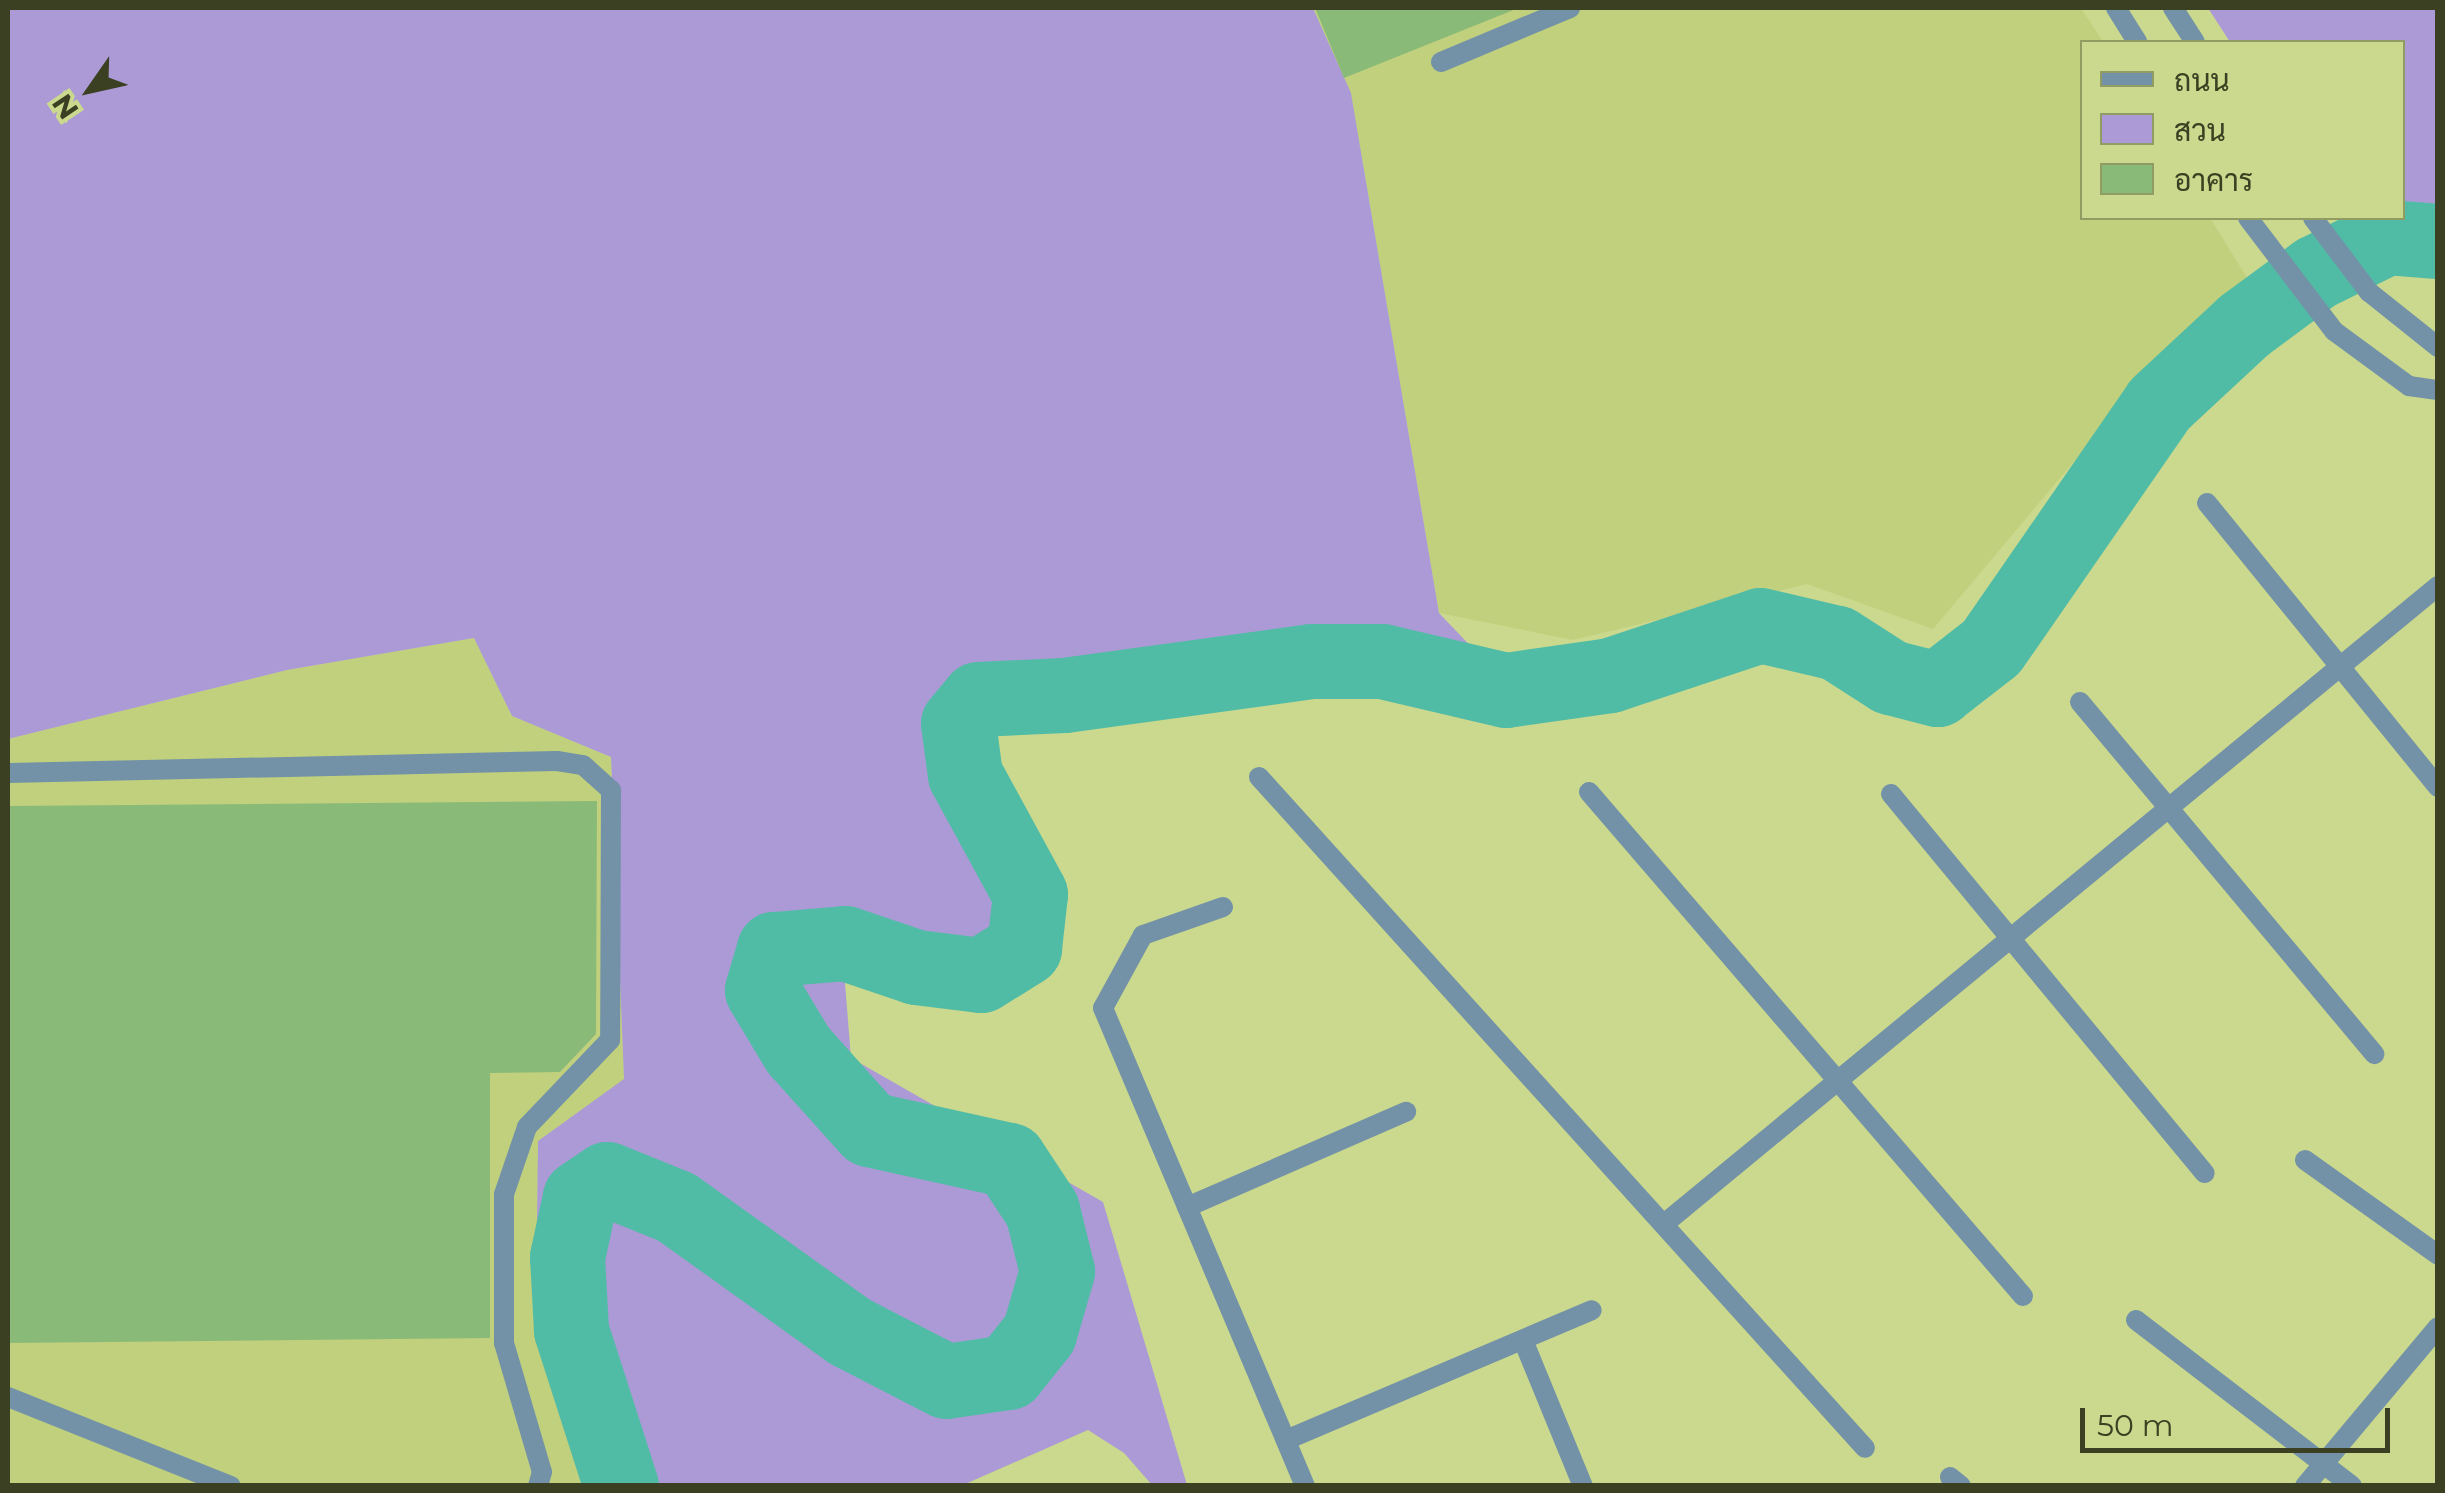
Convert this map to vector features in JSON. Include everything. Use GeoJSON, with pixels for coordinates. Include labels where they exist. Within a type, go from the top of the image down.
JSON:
{"type":"FeatureCollection","features":[{"type":"Feature","properties":{"kind":"street"},"geometry":{"type":"LineString","coordinates":[[1441,62],[1570,8]]}},
{"type":"Feature","properties":{"kind":"street"},"geometry":{"type":"LineString","coordinates":[[2116,8],[2137,40]]}},
{"type":"Feature","properties":{"kind":"street"},"geometry":{"type":"LineString","coordinates":[[2173,8],[2194,40]]}},
{"type":"Feature","properties":{"kind":"street"},"geometry":{"type":"LineString","coordinates":[[2250,220],[2334,331],[2409,386],[2438,390]]}},
{"type":"Feature","properties":{"kind":"street"},"geometry":{"type":"LineString","coordinates":[[2315,220],[2369,292],[2438,348]]}},
{"type":"Feature","properties":{"kind":"street"},"geometry":{"type":"LineString","coordinates":[[2207,503],[2438,787]]}},
{"type":"Feature","properties":{"kind":"street"},"geometry":{"type":"LineString","coordinates":[[1664,1224],[2438,586]]}},
{"type":"Feature","properties":{"kind":"street"},"geometry":{"type":"LineString","coordinates":[[2080,702],[2374,1054]]}},
{"type":"Feature","properties":{"kind":"street"},"geometry":{"type":"LineString","coordinates":[[8,773],[557,761],[582,766],[611,790],[610,1040],[527,1127],[504,1194],[504,1343],[542,1472],[538,1486]]}},
{"type":"Feature","properties":{"kind":"street"},"geometry":{"type":"LineString","coordinates":[[1259,776],[1865,1448]]}},
{"type":"Feature","properties":{"kind":"street"},"geometry":{"type":"LineString","coordinates":[[1589,792],[2024,1296]]}},
{"type":"Feature","properties":{"kind":"street"},"geometry":{"type":"LineString","coordinates":[[1891,794],[2204,1173]]}},
{"type":"Feature","properties":{"kind":"street"},"geometry":{"type":"LineString","coordinates":[[1223,907],[1143,935],[1103,1008],[1306,1486]]}},
{"type":"Feature","properties":{"kind":"street"},"geometry":{"type":"LineString","coordinates":[[1187,1206],[1406,1112]]}},
{"type":"Feature","properties":{"kind":"street"},"geometry":{"type":"LineString","coordinates":[[2305,1160],[2438,1255]]}},
{"type":"Feature","properties":{"kind":"street"},"geometry":{"type":"LineString","coordinates":[[1286,1440],[1592,1310]]}},
{"type":"Feature","properties":{"kind":"street"},"geometry":{"type":"LineString","coordinates":[[2136,1320],[2352,1486]]}},
{"type":"Feature","properties":{"kind":"street"},"geometry":{"type":"LineString","coordinates":[[2305,1486],[2438,1327]]}},
{"type":"Feature","properties":{"kind":"street"},"geometry":{"type":"LineString","coordinates":[[1523,1340],[1584,1486]]}},
{"type":"Feature","properties":{"kind":"street"},"geometry":{"type":"LineString","coordinates":[[8,1397],[231,1486]]}},
{"type":"Feature","properties":{"kind":"shaded area"},"geometry":{"type":"Polygon","coordinates":[[[1313,8],[2081,8],[2102,40],[2080,40],[2080,220],[2211,220],[2251,284],[2182,333],[1933,629],[1807,584],[1573,640],[1439,613],[1351,93],[1313,8]]]}},
{"type":"Feature","properties":{"kind":"shaded area"},"geometry":{"type":"Polygon","coordinates":[[[474,638],[512,716],[611,757],[624,1080],[538,1141],[536,1302],[592,1485],[8,1485],[8,739],[287,670],[474,638]]]}},
{"type":"Feature","properties":{"kind":"green space"},"geometry":{"type":"Polygon","coordinates":[[[8,8],[1313,8],[1351,93],[1439,613],[1480,656],[1341,626],[1121,665],[978,679],[926,714],[1006,886],[1014,926],[953,956],[852,925],[845,983],[851,1058],[1103,1202],[1187,1485],[1152,1485],[1124,1453],[1088,1430],[963,1485],[592,1485],[536,1302],[538,1141],[624,1079],[611,757],[512,716],[474,638],[287,670],[8,739],[8,8]]]}},
{"type":"Feature","properties":{"kind":"green space"},"geometry":{"type":"Polygon","coordinates":[[[2208,8],[2437,8],[2437,225],[2368,220],[2405,220],[2405,40],[2229,40],[2208,8]]]}},
{"type":"Feature","properties":{"kind":"building"},"geometry":{"type":"Polygon","coordinates":[[[1315,8],[1515,8],[1516,9],[1344,78],[1315,8]]]}},
{"type":"Feature","properties":{"kind":"building"},"geometry":{"type":"Polygon","coordinates":[[[597,801],[596,1034],[560,1072],[490,1073],[490,1338],[8,1343],[8,806],[597,801]]]}},
{"type":"Feature","properties":{"kind":"waterway"},"geometry":{"type":"LineString","coordinates":[[621,1486],[571,1330],[567,1257],[580,1197],[607,1179],[676,1207],[849,1331],[946,1381],[1008,1372],[1039,1333],[1057,1271],[1042,1210],[1009,1160],[869,1129],[798,1050],[762,990],[774,949],[845,943],[916,967],[981,975],[1024,948],[1030,894],[965,775],[958,723],[978,699],[1064,695],[1311,661],[1382,661],[1506,690],[1610,675],[1760,625],[1837,643],[1890,677],[1937,689],[1991,647],[2159,404],[2244,325],[2316,272],[2387,237],[2438,241]]}}]}
